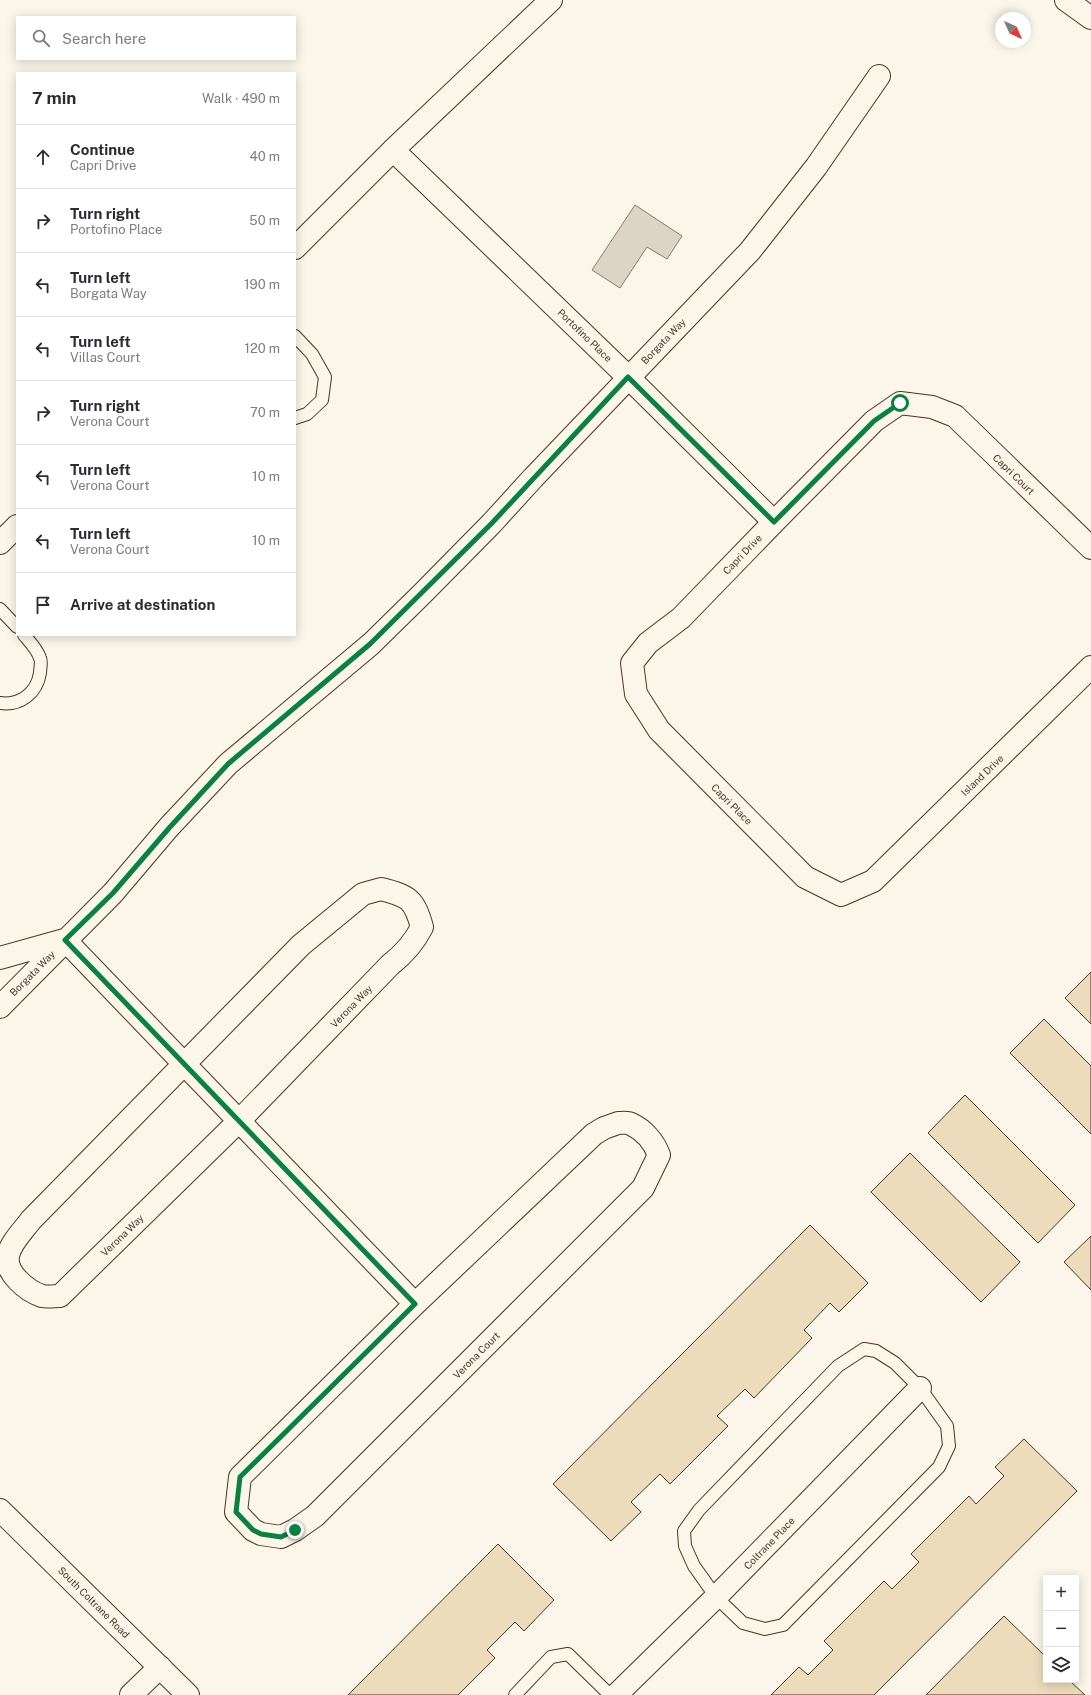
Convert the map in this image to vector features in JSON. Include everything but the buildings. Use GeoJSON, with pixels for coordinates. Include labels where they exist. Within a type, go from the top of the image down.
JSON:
{"type":"FeatureCollection","features":[{"type":"Feature","properties":{"kind":"street"},"geometry":{"type":"LineString","coordinates":[[296,247],[393,150],[551,0]]}},
{"type":"Feature","properties":{"kind":"street"},"geometry":{"type":"LineString","coordinates":[[1066,0],[1091,18]]}},
{"type":"Feature","properties":{"kind":"street","name":"Borgata Way"},"geometry":{"type":"LineString","coordinates":[[0,1007],[113,893],[170,827],[228,764],[370,644],[492,523],[628,377],[750,251],[816,167],[879,76]]}},
{"type":"Feature","properties":{"kind":"street","name":"Portofino Place"},"geometry":{"type":"LineString","coordinates":[[393,150],[628,377],[774,522]]}},
{"type":"Feature","properties":{"kind":"street","name":"Capri Drive"},"geometry":{"type":"LineString","coordinates":[[632,663],[648,642],[682,618],[874,421],[900,403],[932,407]]}},
{"type":"Feature","properties":{"kind":"street","name":"Capri Court"},"geometry":{"type":"LineString","coordinates":[[932,407],[955,416],[1091,548]]}},
{"type":"Feature","properties":{"kind":"street"},"geometry":{"type":"LineString","coordinates":[[0,543],[16,527]]}},
{"type":"Feature","properties":{"kind":"street","name":"Capri Place"},"geometry":{"type":"LineString","coordinates":[[632,663],[636,694],[659,730],[805,877],[841,895],[873,881]]}},
{"type":"Feature","properties":{"kind":"street","name":"Island Drive"},"geometry":{"type":"LineString","coordinates":[[873,881],[1091,667]]}},
{"type":"Feature","properties":{"kind":"street","name":"Verona Way"},"geometry":{"type":"LineString","coordinates":[[381,889],[409,898],[418,911],[422,927],[416,939],[407,951],[390,965],[239,1121],[60,1296],[42,1296],[14,1277],[8,1266],[8,1255],[12,1245],[31,1220],[301,944],[363,894],[381,889]]}},
{"type":"Feature","properties":{"kind":"street"},"geometry":{"type":"LineString","coordinates":[[65,940],[415,1304]]}},
{"type":"Feature","properties":{"kind":"street","name":"Borgata Way"},"geometry":{"type":"LineString","coordinates":[[0,958],[65,940]]}},
{"type":"Feature","properties":{"kind":"street","name":"Verona Court"},"geometry":{"type":"LineString","coordinates":[[618,1122],[630,1124],[644,1133],[655,1145],[659,1154],[643,1188],[315,1516],[295,1530],[281,1537],[261,1534],[253,1530],[236,1512],[240,1477],[415,1304],[594,1134],[618,1122]]}},
{"type":"Feature","properties":{"kind":"street","name":"Coltrane Place"},"geometry":{"type":"LineString","coordinates":[[616,1695],[716,1597],[920,1388]]}},
{"type":"Feature","properties":{"kind":"street","name":"South Coltrane Road"},"geometry":{"type":"LineString","coordinates":[[0,1510],[188,1695]]}},
{"type":"Feature","properties":{"kind":"street"},"geometry":{"type":"LineString","coordinates":[[132,1695],[160,1667]]}},
{"type":"Feature","properties":{"kind":"lane"},"geometry":{"type":"LineString","coordinates":[[296,337],[312,354],[325,377],[322,400],[307,414],[296,418]]}},
{"type":"Feature","properties":{"kind":"lane"},"geometry":{"type":"LineString","coordinates":[[0,609],[16,626]]}},
{"type":"Feature","properties":{"kind":"lane"},"geometry":{"type":"LineString","coordinates":[[0,703],[8,704],[24,699],[38,684],[41,659],[34,645],[25,636]]}},
{"type":"Feature","properties":{"kind":"lane"},"geometry":{"type":"LineString","coordinates":[[864,1349],[876,1351],[895,1363],[920,1388],[947,1426],[949,1446],[939,1467],[782,1625],[765,1629],[743,1623],[716,1597],[694,1566],[685,1546],[684,1531],[699,1510],[838,1366],[864,1349]]}},
{"type":"Feature","properties":{"kind":"lane"},"geometry":{"type":"LineString","coordinates":[[515,1695],[551,1657],[568,1654],[610,1695]]}},
{"type":"Feature","properties":{"kind":"shaded area"},"geometry":{"type":"Polygon","coordinates":[[[635,205],[682,236],[667,259],[647,247],[620,288],[592,270],[635,205]]]}},
{"type":"Feature","properties":{"kind":"route"},"geometry":{"type":"LineString","coordinates":[[295,1530],[281,1537],[261,1534],[253,1530],[236,1512],[240,1477],[415,1304],[65,940],[113,893],[170,827],[228,764],[370,644],[422,594],[492,523],[628,377],[774,522],[874,421],[900,403]]}}]}
